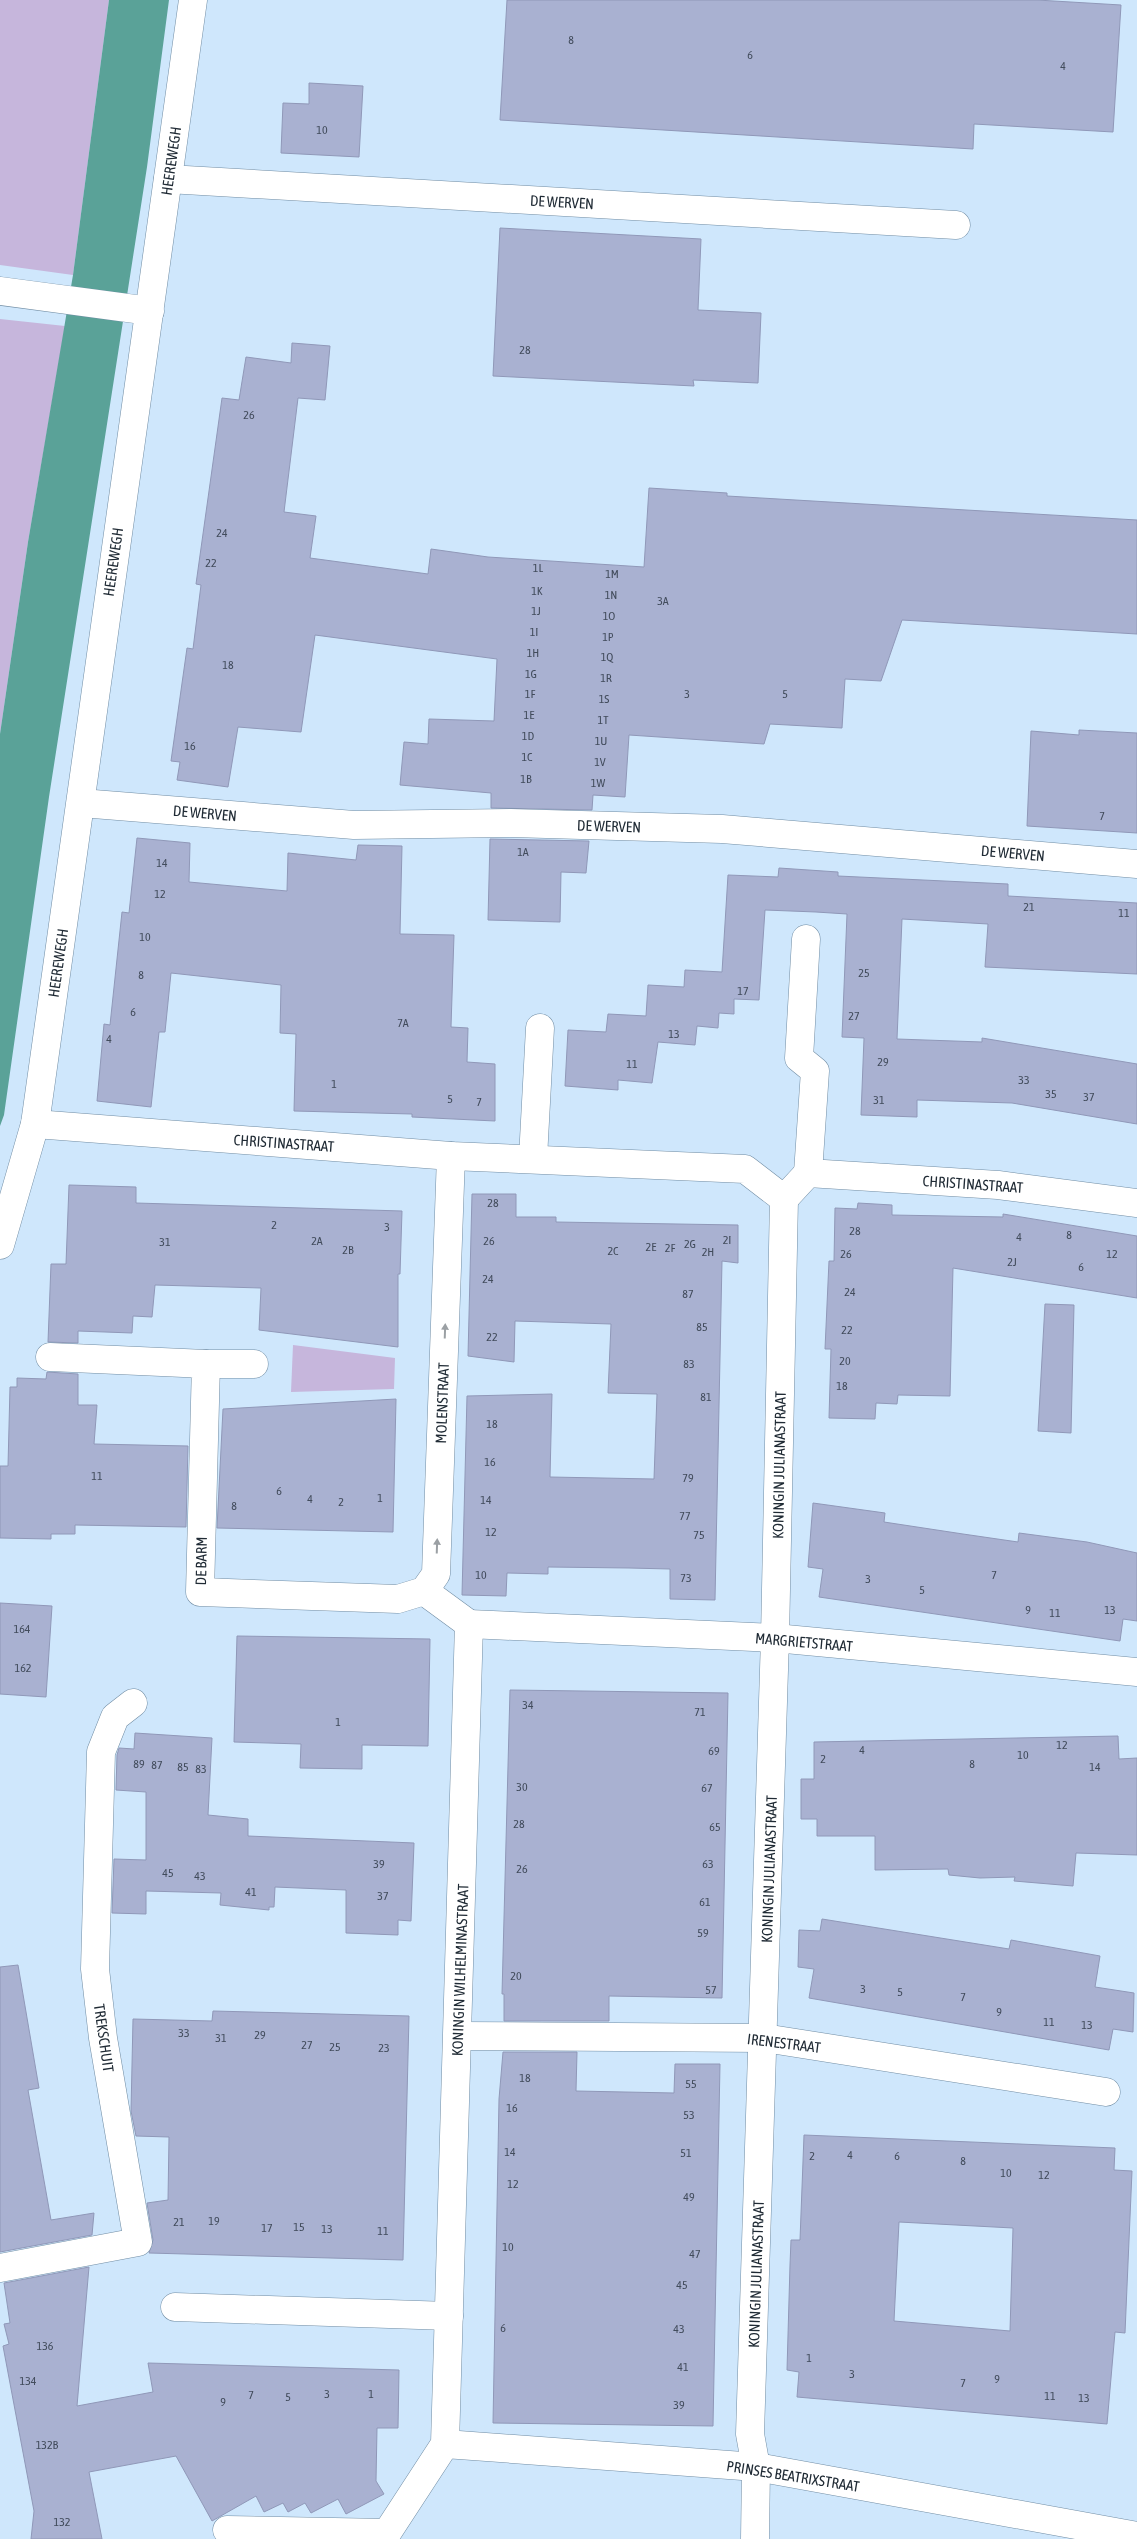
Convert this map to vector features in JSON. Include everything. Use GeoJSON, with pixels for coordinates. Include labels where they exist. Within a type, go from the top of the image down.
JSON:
{"type":"FeatureCollection","features":[{"type":"Feature","properties":{"kind":"street","name":"HEEREWEGH"},"geometry":{"type":"LineString","coordinates":[[0,1246],[35,1124],[81,803],[117,530],[137,309],[168,179],[194,0]]}},
{"type":"Feature","properties":{"kind":"street","name":"DE WERVEN"},"geometry":{"type":"LineString","coordinates":[[168,179],[956,225]]}},
{"type":"Feature","properties":{"kind":"street"},"geometry":{"type":"LineString","coordinates":[[0,291],[137,309]]}},
{"type":"Feature","properties":{"kind":"street","name":"DE WERVEN"},"geometry":{"type":"LineString","coordinates":[[81,803],[354,825],[510,823],[722,829],[1137,864]]}},
{"type":"Feature","properties":{"kind":"street"},"geometry":{"type":"LineString","coordinates":[[784,1199],[808,1173],[815,1071],[799,1058],[806,939]]}},
{"type":"Feature","properties":{"kind":"street"},"geometry":{"type":"LineString","coordinates":[[533,1158],[540,1028]]}},
{"type":"Feature","properties":{"kind":"street","name":"CHRISTINASTRAAT"},"geometry":{"type":"LineString","coordinates":[[35,1124],[451,1156],[533,1158],[745,1169],[784,1199]]}},
{"type":"Feature","properties":{"kind":"street","name":"MOLENSTRAAT"},"geometry":{"type":"LineString","coordinates":[[424,1591],[436,1574],[451,1156]]}},
{"type":"Feature","properties":{"kind":"street","name":"CHRISTINASTRAAT"},"geometry":{"type":"LineString","coordinates":[[808,1173],[998,1185],[1137,1203]]}},
{"type":"Feature","properties":{"kind":"street","name":"KONINGIN JULIANASTRAAT"},"geometry":{"type":"LineString","coordinates":[[755,2539],[756,2467],[750,2434],[764,2038],[784,1199]]}},
{"type":"Feature","properties":{"kind":"street"},"geometry":{"type":"LineString","coordinates":[[50,1357],[206,1364],[254,1364]]}},
{"type":"Feature","properties":{"kind":"street","name":"DE BARM"},"geometry":{"type":"LineString","coordinates":[[206,1364],[200,1592],[398,1598],[424,1591]]}},
{"type":"Feature","properties":{"kind":"street"},"geometry":{"type":"LineString","coordinates":[[424,1591],[469,1624]]}},
{"type":"Feature","properties":{"kind":"street","name":"MARGRIETSTRAAT"},"geometry":{"type":"LineString","coordinates":[[469,1624],[775,1638],[1137,1672]]}},
{"type":"Feature","properties":{"kind":"street","name":"KONINGIN WILHELMINASTRAAT"},"geometry":{"type":"LineString","coordinates":[[445,2444],[469,1624]]}},
{"type":"Feature","properties":{"kind":"street","name":"TREKSCHUIT"},"geometry":{"type":"LineString","coordinates":[[0,2268],[138,2242],[102,2038],[94,1969],[101,1752],[115,1717],[133,1703]]}},
{"type":"Feature","properties":{"kind":"street","name":"IRENESTRAAT"},"geometry":{"type":"LineString","coordinates":[[458,2036],[764,2038],[1106,2092]]}},
{"type":"Feature","properties":{"kind":"street"},"geometry":{"type":"LineString","coordinates":[[175,2307],[449,2316]]}},
{"type":"Feature","properties":{"kind":"street"},"geometry":{"type":"LineString","coordinates":[[227,2530],[387,2534],[445,2444]]}},
{"type":"Feature","properties":{"kind":"street","name":"PRINSES BEATRIXSTRAAT"},"geometry":{"type":"LineString","coordinates":[[445,2444],[756,2467],[1137,2536]]}},
{"type":"Feature","properties":{"kind":"shaded area"},"geometry":{"type":"Polygon","coordinates":[[[0,0],[109,0],[73,275],[0,265],[0,0]]]}},
{"type":"Feature","properties":{"kind":"shaded area"},"geometry":{"type":"Polygon","coordinates":[[[109,0],[169,0],[147,167],[49,797],[4,1115],[0,1126],[0,734],[28,542],[73,275],[109,0]]]}},
{"type":"Feature","properties":{"kind":"shaded area"},"geometry":{"type":"Polygon","coordinates":[[[0,319],[65,326],[28,542],[0,734],[0,319]]]}},
{"type":"Feature","properties":{"kind":"shaded area"},"geometry":{"type":"Polygon","coordinates":[[[293,1345],[395,1358],[394,1389],[291,1392],[293,1345]]]}},
{"type":"Feature","properties":{"kind":"building"},"geometry":{"type":"Polygon","coordinates":[[[507,0],[1037,0],[1121,5],[1113,132],[974,124],[973,149],[500,120],[507,0]]]}},
{"type":"Feature","properties":{"kind":"building"},"geometry":{"type":"Polygon","coordinates":[[[309,83],[363,86],[359,157],[281,153],[283,103],[309,104],[309,83]]]}},
{"type":"Feature","properties":{"kind":"building"},"geometry":{"type":"Polygon","coordinates":[[[500,228],[701,239],[698,310],[761,313],[758,383],[693,380],[694,386],[493,376],[500,228]]]}},
{"type":"Feature","properties":{"kind":"building"},"geometry":{"type":"Polygon","coordinates":[[[292,343],[330,346],[325,400],[298,398],[284,512],[316,516],[310,558],[428,574],[431,549],[488,557],[644,567],[649,488],[727,493],[727,496],[1137,520],[1137,634],[902,620],[881,681],[845,679],[842,728],[770,724],[764,744],[629,735],[625,797],[593,795],[592,810],[491,808],[491,793],[400,785],[404,742],[428,744],[429,719],[494,721],[497,659],[315,635],[301,732],[238,727],[228,787],[177,780],[180,762],[171,761],[187,648],[193,649],[201,585],[196,584],[222,398],[239,400],[246,357],[291,363],[292,343]]]}},
{"type":"Feature","properties":{"kind":"building"},"geometry":{"type":"Polygon","coordinates":[[[1079,730],[1137,733],[1137,833],[1027,826],[1031,731],[1079,735],[1079,730]]]}},
{"type":"Feature","properties":{"kind":"building"},"geometry":{"type":"Polygon","coordinates":[[[137,838],[190,843],[189,882],[287,891],[288,853],[356,860],[358,845],[402,846],[400,934],[454,935],[451,1027],[468,1028],[467,1062],[495,1064],[495,1121],[412,1117],[412,1114],[294,1111],[296,1034],[280,1033],[281,985],[171,973],[165,1032],[159,1032],[151,1107],[97,1101],[104,1024],[110,1025],[122,912],[129,913],[137,838]]]}},
{"type":"Feature","properties":{"kind":"building"},"geometry":{"type":"Polygon","coordinates":[[[490,839],[589,841],[586,873],[561,872],[560,922],[488,920],[490,839]]]}},
{"type":"Feature","properties":{"kind":"building"},"geometry":{"type":"Polygon","coordinates":[[[779,868],[838,872],[838,876],[1008,884],[1008,896],[1137,903],[1137,974],[985,967],[988,924],[902,919],[897,1039],[982,1042],[982,1038],[1137,1064],[1137,1124],[1012,1103],[917,1100],[917,1117],[861,1115],[864,1038],[842,1037],[847,914],[765,910],[759,1000],[734,999],[734,1014],[719,1013],[718,1028],[697,1026],[695,1045],[658,1042],[652,1083],[618,1080],[618,1090],[565,1086],[568,1030],[606,1032],[608,1014],[646,1016],[648,985],[684,987],[685,970],[722,972],[728,875],[778,877],[779,868]]]}},
{"type":"Feature","properties":{"kind":"building"},"geometry":{"type":"Polygon","coordinates":[[[69,1185],[136,1187],[136,1203],[402,1211],[400,1274],[398,1274],[398,1347],[259,1330],[261,1288],[155,1285],[152,1317],[133,1316],[132,1333],[78,1331],[78,1343],[48,1342],[51,1264],[66,1264],[69,1185]]]}},
{"type":"Feature","properties":{"kind":"building"},"geometry":{"type":"Polygon","coordinates":[[[472,1194],[516,1194],[516,1217],[556,1217],[556,1222],[738,1225],[738,1263],[722,1261],[715,1600],[670,1599],[670,1569],[629,1568],[548,1567],[548,1574],[507,1573],[506,1596],[462,1595],[467,1396],[552,1394],[550,1477],[654,1479],[657,1394],[608,1393],[611,1324],[515,1321],[514,1362],[468,1356],[472,1194]]]}},
{"type":"Feature","properties":{"kind":"building"},"geometry":{"type":"Polygon","coordinates":[[[858,1203],[892,1205],[892,1215],[1003,1217],[1003,1214],[1137,1236],[1137,1298],[953,1268],[950,1396],[898,1395],[897,1404],[876,1403],[875,1419],[829,1418],[831,1349],[825,1349],[829,1261],[834,1261],[835,1208],[857,1209],[858,1203]]]}},
{"type":"Feature","properties":{"kind":"building"},"geometry":{"type":"Polygon","coordinates":[[[1045,1304],[1074,1305],[1071,1433],[1038,1431],[1045,1304]]]}},
{"type":"Feature","properties":{"kind":"building"},"geometry":{"type":"Polygon","coordinates":[[[47,1372],[78,1374],[78,1405],[97,1405],[94,1444],[188,1446],[186,1527],[75,1525],[75,1534],[51,1534],[51,1539],[0,1538],[0,1466],[8,1466],[10,1387],[17,1387],[17,1378],[46,1379],[47,1372]]]}},
{"type":"Feature","properties":{"kind":"building"},"geometry":{"type":"Polygon","coordinates":[[[396,1399],[393,1532],[217,1528],[223,1409],[396,1399]]]}},
{"type":"Feature","properties":{"kind":"building"},"geometry":{"type":"Polygon","coordinates":[[[813,1503],[885,1513],[884,1522],[1018,1542],[1019,1533],[1087,1542],[1137,1553],[1137,1621],[1123,1619],[1120,1641],[819,1597],[823,1569],[808,1567],[813,1503]]]}},
{"type":"Feature","properties":{"kind":"building"},"geometry":{"type":"Polygon","coordinates":[[[0,1603],[52,1606],[46,1697],[0,1694],[0,1603]]]}},
{"type":"Feature","properties":{"kind":"building"},"geometry":{"type":"Polygon","coordinates":[[[237,1636],[430,1639],[428,1746],[362,1745],[362,1769],[300,1768],[301,1744],[234,1742],[237,1636]]]}},
{"type":"Feature","properties":{"kind":"building"},"geometry":{"type":"Polygon","coordinates":[[[510,1690],[728,1693],[722,1998],[609,1996],[609,2021],[504,2021],[504,1994],[502,1994],[510,1690]]]}},
{"type":"Feature","properties":{"kind":"building"},"geometry":{"type":"Polygon","coordinates":[[[135,1733],[212,1738],[208,1815],[248,1819],[248,1836],[414,1843],[411,1921],[398,1920],[398,1935],[346,1933],[346,1890],[275,1887],[274,1907],[269,1907],[269,1910],[220,1905],[221,1893],[146,1891],[146,1914],[112,1913],[114,1859],[146,1860],[146,1792],[116,1790],[119,1748],[134,1749],[135,1733]]]}},
{"type":"Feature","properties":{"kind":"building"},"geometry":{"type":"Polygon","coordinates":[[[1118,1736],[1119,1759],[1137,1758],[1137,1855],[1076,1853],[1073,1886],[1014,1881],[1015,1877],[980,1878],[949,1875],[948,1869],[875,1870],[875,1836],[817,1836],[817,1819],[801,1819],[801,1779],[814,1779],[814,1742],[1118,1736]]]}},
{"type":"Feature","properties":{"kind":"building"},"geometry":{"type":"Polygon","coordinates":[[[822,1919],[1009,1949],[1011,1940],[1100,1956],[1095,1987],[1134,1993],[1133,2032],[1113,2029],[1109,2050],[809,1998],[814,1969],[798,1967],[799,1930],[820,1931],[822,1919]]]}},
{"type":"Feature","properties":{"kind":"building"},"geometry":{"type":"Polygon","coordinates":[[[18,1965],[39,2088],[28,2090],[51,2220],[94,2213],[92,2235],[0,2252],[0,1967],[18,1965]]]}},
{"type":"Feature","properties":{"kind":"building"},"geometry":{"type":"Polygon","coordinates":[[[213,2011],[409,2016],[403,2260],[149,2253],[153,2240],[147,2203],[168,2200],[169,2137],[136,2136],[131,2111],[133,2019],[212,2021],[213,2011]]]}},
{"type":"Feature","properties":{"kind":"building"},"geometry":{"type":"Polygon","coordinates":[[[503,2052],[577,2052],[576,2091],[674,2093],[675,2064],[720,2064],[713,2426],[493,2423],[499,2099],[503,2052]]]}},
{"type":"Feature","properties":{"kind":"building"},"geometry":{"type":"Polygon","coordinates":[[[804,2135],[1115,2148],[1114,2170],[1132,2171],[1125,2333],[1115,2332],[1107,2424],[797,2397],[799,2372],[787,2370],[791,2240],[800,2240],[804,2135]],[[899,2222],[894,2321],[1010,2331],[1013,2228],[899,2222]]]}},
{"type":"Feature","properties":{"kind":"building"},"geometry":{"type":"Polygon","coordinates":[[[89,2267],[77,2406],[153,2392],[148,2363],[399,2370],[398,2428],[377,2428],[376,2481],[384,2494],[346,2514],[338,2499],[311,2513],[305,2503],[288,2512],[283,2503],[264,2512],[256,2496],[212,2521],[176,2456],[89,2472],[102,2539],[31,2539],[34,2511],[3,2346],[9,2344],[4,2324],[10,2323],[4,2283],[89,2267]]]}}]}
